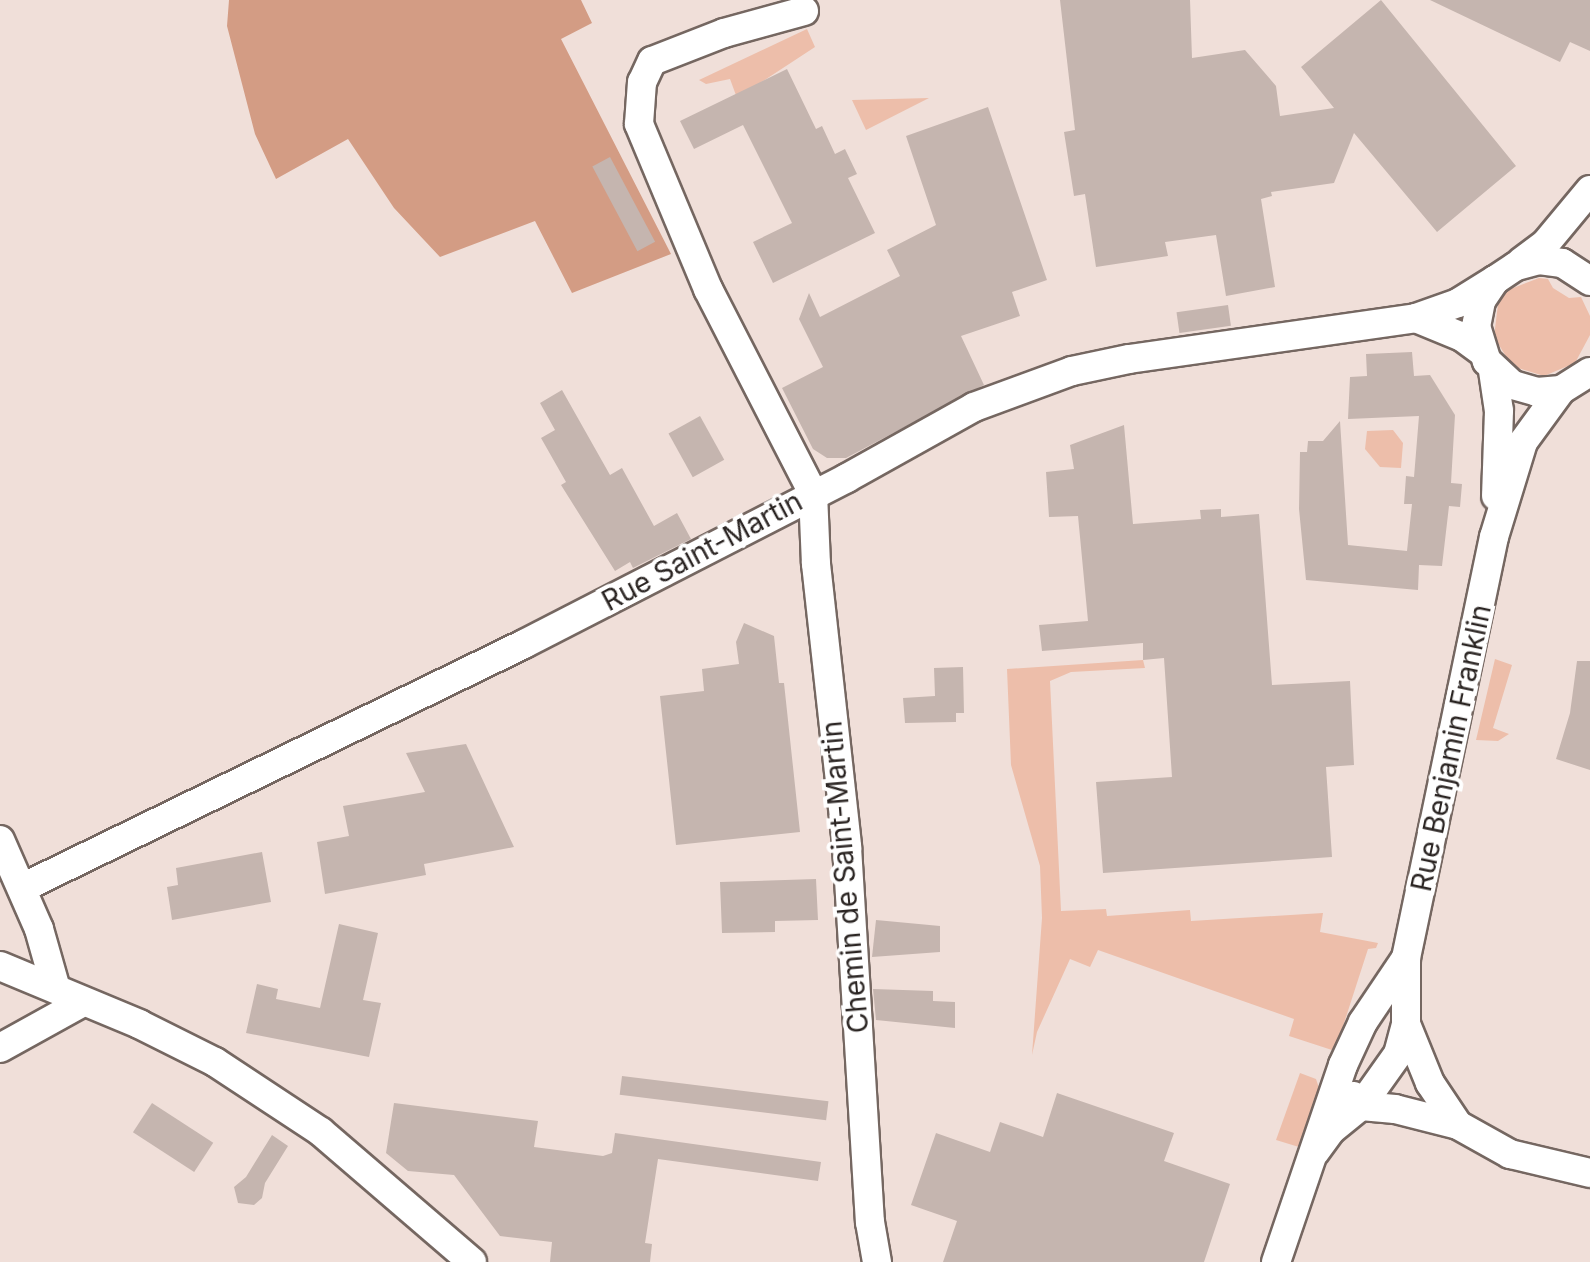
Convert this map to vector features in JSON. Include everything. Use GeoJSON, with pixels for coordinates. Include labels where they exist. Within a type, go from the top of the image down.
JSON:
{"type":"FeatureCollection","features":[{"type":"Feature","properties":{"kind":"street"},"geometry":{"type":"LineString","coordinates":[[804,11],[724,33],[652,62],[642,82],[639,124],[708,289],[813,492]]}},
{"type":"Feature","properties":{"kind":"street","name":"Rue Saint-Martin"},"geometry":{"type":"LineString","coordinates":[[22,888],[524,644],[974,407],[1072,370],[1416,318],[1458,303],[1546,244],[1590,190]]}},
{"type":"Feature","properties":{"kind":"street"},"geometry":{"type":"LineString","coordinates":[[1506,273],[1538,260],[1562,263],[1590,282]]}},
{"type":"Feature","properties":{"kind":"street","name":"Rue Benjamin Franklin"},"geometry":{"type":"LineString","coordinates":[[1494,537],[1500,411],[1476,326],[1482,301],[1506,273]]}},
{"type":"Feature","properties":{"kind":"street"},"geometry":{"type":"LineString","coordinates":[[1416,318],[1462,337],[1525,389],[1562,390],[1590,372]]}},
{"type":"Feature","properties":{"kind":"street","name":"Rue Benjamin Franklin"},"geometry":{"type":"LineString","coordinates":[[1406,958],[1494,537],[1523,442],[1562,390]]}},
{"type":"Feature","properties":{"kind":"street","name":"Chemin de Saint-Martin"},"geometry":{"type":"LineString","coordinates":[[813,492],[816,564],[847,848],[876,1262]]}},
{"type":"Feature","properties":{"kind":"street"},"geometry":{"type":"LineString","coordinates":[[0,840],[39,929],[56,989]]}},
{"type":"Feature","properties":{"kind":"street"},"geometry":{"type":"LineString","coordinates":[[1315,1152],[1331,1130],[1360,1106],[1398,1054],[1406,1024],[1406,958]]}},
{"type":"Feature","properties":{"kind":"street"},"geometry":{"type":"LineString","coordinates":[[1276,1262],[1350,1053],[1406,958]]}},
{"type":"Feature","properties":{"kind":"street"},"geometry":{"type":"LineString","coordinates":[[0,966],[215,1062],[322,1132],[472,1262]]}},
{"type":"Feature","properties":{"kind":"street"},"geometry":{"type":"LineString","coordinates":[[0,1048],[83,1002]]}},
{"type":"Feature","properties":{"kind":"street"},"geometry":{"type":"LineString","coordinates":[[1406,1024],[1430,1083],[1458,1126]]}},
{"type":"Feature","properties":{"kind":"street"},"geometry":{"type":"LineString","coordinates":[[1350,1053],[1398,1054],[1430,1083]]}},
{"type":"Feature","properties":{"kind":"street"},"geometry":{"type":"LineString","coordinates":[[1350,1053],[1348,1089],[1360,1106],[1394,1109],[1458,1126],[1510,1154],[1590,1172]]}},
{"type":"Feature","properties":{"kind":"shaded area"},"geometry":{"type":"Polygon","coordinates":[[[229,0],[581,0],[592,23],[561,39],[671,254],[572,293],[535,221],[440,257],[394,208],[348,139],[276,179],[255,134],[227,26],[229,0]]]}},
{"type":"Feature","properties":{"kind":"shaded area"},"geometry":{"type":"Polygon","coordinates":[[[807,29],[815,47],[737,98],[730,79],[706,84],[699,80],[807,29]]]}},
{"type":"Feature","properties":{"kind":"shaded area"},"geometry":{"type":"Polygon","coordinates":[[[929,98],[866,130],[852,100],[929,98]]]}},
{"type":"Feature","properties":{"kind":"shaded area"},"geometry":{"type":"Polygon","coordinates":[[[1539,278],[1548,279],[1553,288],[1569,298],[1581,297],[1590,316],[1590,335],[1575,363],[1544,376],[1512,366],[1494,337],[1498,304],[1508,290],[1539,278]]]}},
{"type":"Feature","properties":{"kind":"shaded area"},"geometry":{"type":"Polygon","coordinates":[[[1393,430],[1403,443],[1401,468],[1380,467],[1365,449],[1367,431],[1393,430]]]}},
{"type":"Feature","properties":{"kind":"shaded area"},"geometry":{"type":"Polygon","coordinates":[[[1495,659],[1512,665],[1493,728],[1509,734],[1498,741],[1476,740],[1495,659]]]}},
{"type":"Feature","properties":{"kind":"shaded area"},"geometry":{"type":"Polygon","coordinates":[[[1143,660],[1145,668],[1071,672],[1050,681],[1061,911],[1106,909],[1107,916],[1190,910],[1191,921],[1323,913],[1320,932],[1378,943],[1376,948],[1368,949],[1335,1051],[1289,1036],[1294,1019],[1098,950],[1090,967],[1070,959],[1037,1032],[1032,1055],[1042,918],[1040,866],[1011,765],[1007,669],[1143,660]]]}},
{"type":"Feature","properties":{"kind":"shaded area"},"geometry":{"type":"Polygon","coordinates":[[[1300,1073],[1316,1079],[1320,1091],[1299,1147],[1276,1140],[1300,1073]]]}},
{"type":"Feature","properties":{"kind":"building"},"geometry":{"type":"Polygon","coordinates":[[[1060,0],[1190,0],[1192,58],[1245,50],[1276,86],[1280,116],[1334,108],[1301,67],[1381,0],[1516,166],[1437,232],[1354,133],[1334,183],[1271,192],[1272,196],[1261,199],[1275,287],[1226,296],[1216,235],[1165,242],[1168,256],[1096,267],[1085,194],[1074,196],[1064,132],[1075,130],[1060,0]]]}},
{"type":"Feature","properties":{"kind":"building"},"geometry":{"type":"Polygon","coordinates":[[[1430,0],[1590,0],[1590,51],[1570,42],[1560,62],[1430,0]]]}},
{"type":"Feature","properties":{"kind":"building"},"geometry":{"type":"Polygon","coordinates":[[[787,69],[816,129],[822,126],[835,154],[845,149],[857,174],[848,178],[875,233],[773,283],[753,242],[792,223],[743,125],[694,149],[680,121],[787,69]]]}},
{"type":"Feature","properties":{"kind":"building"},"geometry":{"type":"Polygon","coordinates":[[[988,107],[1047,280],[1012,292],[1020,316],[961,336],[984,385],[846,458],[827,458],[813,449],[782,388],[823,367],[799,319],[809,293],[820,317],[900,276],[887,250],[936,225],[906,136],[988,107]]]}},
{"type":"Feature","properties":{"kind":"building"},"geometry":{"type":"Polygon","coordinates":[[[610,157],[655,242],[637,251],[592,166],[610,157]]]}},
{"type":"Feature","properties":{"kind":"building"},"geometry":{"type":"Polygon","coordinates":[[[1228,305],[1231,326],[1179,333],[1177,312],[1228,305]]]}},
{"type":"Feature","properties":{"kind":"building"},"geometry":{"type":"Polygon","coordinates":[[[1412,352],[1414,376],[1430,375],[1455,415],[1451,483],[1462,484],[1460,507],[1449,506],[1442,566],[1419,565],[1418,590],[1306,580],[1299,509],[1300,452],[1307,452],[1308,441],[1323,441],[1340,421],[1348,545],[1407,551],[1412,504],[1404,504],[1406,476],[1414,477],[1419,416],[1348,419],[1350,377],[1367,376],[1366,354],[1412,352]]]}},
{"type":"Feature","properties":{"kind":"building"},"geometry":{"type":"Polygon","coordinates":[[[562,390],[610,475],[622,468],[654,526],[677,513],[691,539],[633,568],[630,562],[615,571],[561,485],[566,482],[541,438],[555,430],[540,403],[562,390]]]}},
{"type":"Feature","properties":{"kind":"building"},"geometry":{"type":"Polygon","coordinates":[[[700,416],[724,460],[693,477],[669,433],[700,416]]]}},
{"type":"Feature","properties":{"kind":"building"},"geometry":{"type":"Polygon","coordinates":[[[1124,425],[1133,524],[1201,519],[1200,510],[1221,509],[1221,517],[1259,514],[1272,685],[1350,681],[1354,765],[1326,767],[1332,857],[1103,873],[1096,782],[1172,777],[1164,658],[1143,660],[1143,643],[1042,651],[1039,625],[1088,621],[1078,516],[1049,517],[1046,472],[1074,469],[1070,445],[1124,425]]]}},
{"type":"Feature","properties":{"kind":"building"},"geometry":{"type":"Polygon","coordinates":[[[744,623],[774,636],[779,683],[784,683],[800,832],[676,845],[660,696],[704,691],[702,669],[739,664],[736,642],[744,623]]]}},
{"type":"Feature","properties":{"kind":"building"},"geometry":{"type":"Polygon","coordinates":[[[1577,661],[1590,661],[1590,770],[1556,759],[1570,713],[1577,661]]]}},
{"type":"Feature","properties":{"kind":"building"},"geometry":{"type":"Polygon","coordinates":[[[963,667],[964,713],[956,713],[956,722],[905,723],[903,698],[935,696],[934,668],[963,667]]]}},
{"type":"Feature","properties":{"kind":"building"},"geometry":{"type":"Polygon","coordinates":[[[466,744],[514,847],[424,864],[426,875],[325,894],[317,842],[349,836],[343,806],[425,792],[406,753],[466,744]]]}},
{"type":"Feature","properties":{"kind":"building"},"geometry":{"type":"Polygon","coordinates":[[[262,852],[271,902],[172,920],[167,887],[178,885],[176,868],[262,852]]]}},
{"type":"Feature","properties":{"kind":"building"},"geometry":{"type":"Polygon","coordinates":[[[816,879],[818,920],[775,921],[775,932],[722,933],[720,882],[816,879]]]}},
{"type":"Feature","properties":{"kind":"building"},"geometry":{"type":"Polygon","coordinates":[[[876,920],[940,926],[940,952],[872,957],[876,920]]]}},
{"type":"Feature","properties":{"kind":"building"},"geometry":{"type":"Polygon","coordinates":[[[339,924],[378,933],[363,1000],[381,1003],[369,1057],[246,1033],[257,984],[278,989],[276,999],[320,1008],[339,924]]]}},
{"type":"Feature","properties":{"kind":"building"},"geometry":{"type":"Polygon","coordinates":[[[873,989],[933,991],[933,1001],[955,1002],[955,1028],[876,1020],[873,989]]]}},
{"type":"Feature","properties":{"kind":"building"},"geometry":{"type":"Polygon","coordinates":[[[622,1076],[828,1101],[826,1120],[620,1095],[622,1076]]]}},
{"type":"Feature","properties":{"kind":"building"},"geometry":{"type":"Polygon","coordinates":[[[1057,1093],[1174,1133],[1164,1161],[1230,1184],[1204,1262],[943,1262],[957,1221],[911,1205],[936,1133],[990,1152],[1000,1122],[1043,1137],[1057,1093]]]}},
{"type":"Feature","properties":{"kind":"building"},"geometry":{"type":"Polygon","coordinates":[[[152,1103],[213,1143],[194,1172],[133,1132],[152,1103]]]}},
{"type":"Feature","properties":{"kind":"building"},"geometry":{"type":"Polygon","coordinates":[[[394,1103],[538,1121],[534,1147],[603,1156],[612,1153],[615,1133],[821,1162],[818,1181],[658,1159],[645,1243],[652,1244],[650,1262],[550,1262],[552,1242],[500,1236],[454,1175],[408,1171],[386,1153],[394,1103]]]}},
{"type":"Feature","properties":{"kind":"building"},"geometry":{"type":"Polygon","coordinates":[[[272,1135],[288,1146],[265,1183],[262,1198],[254,1205],[238,1203],[234,1187],[246,1177],[272,1135]]]}}]}
